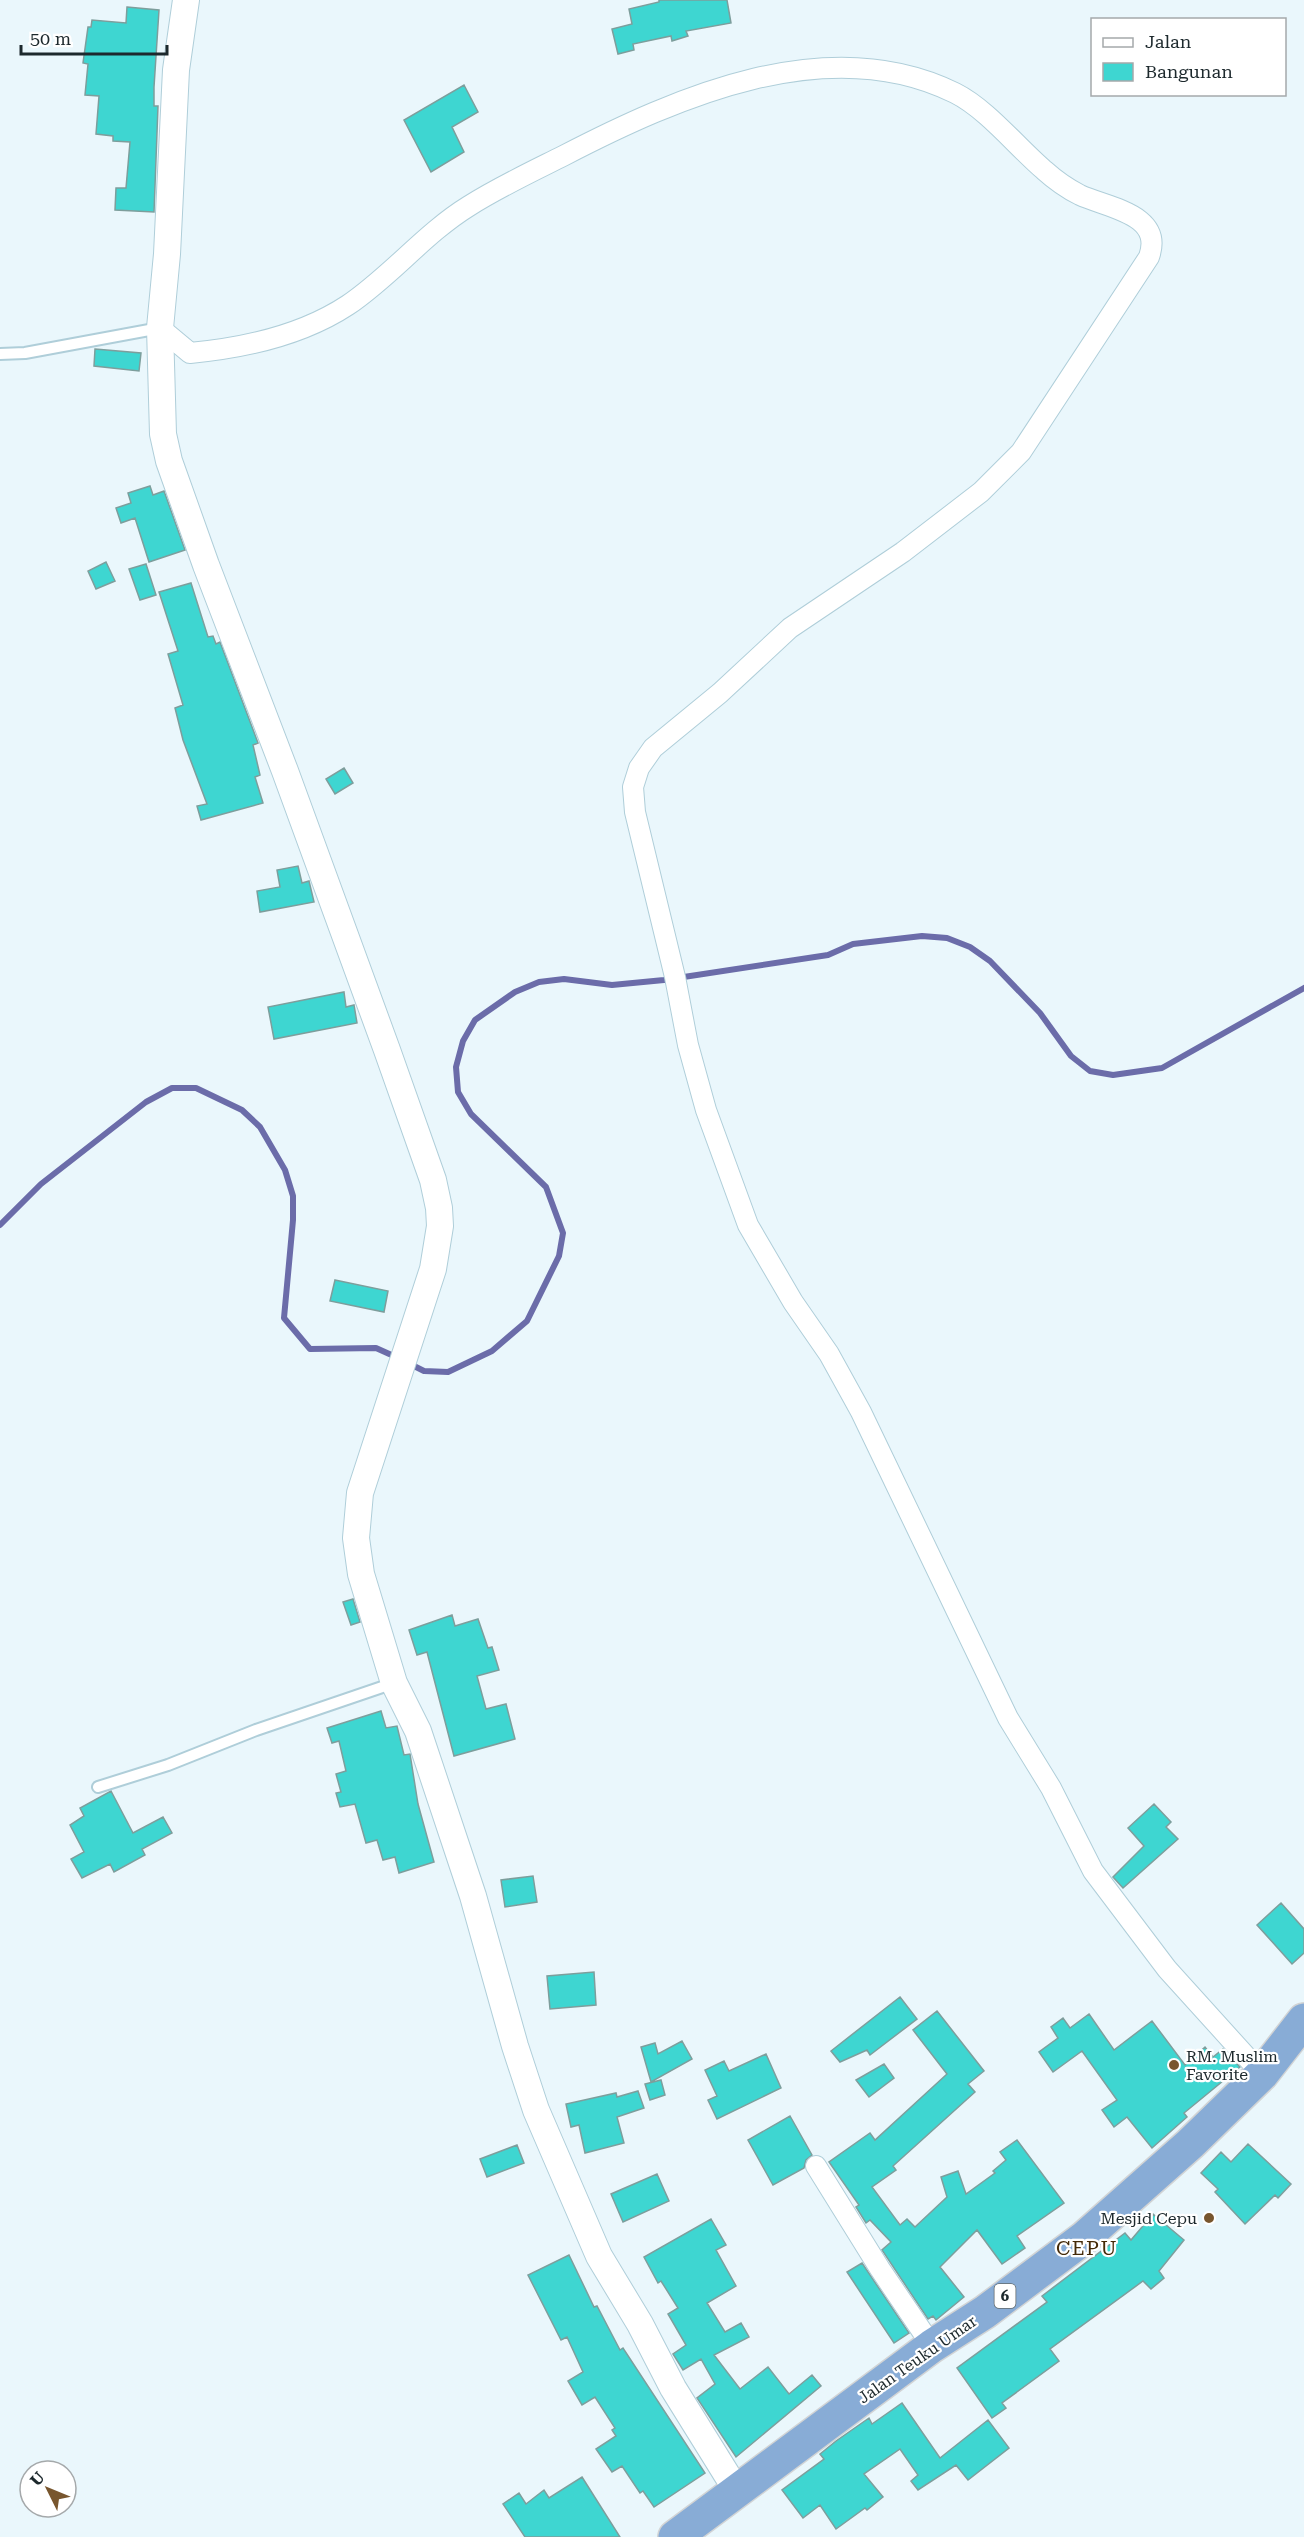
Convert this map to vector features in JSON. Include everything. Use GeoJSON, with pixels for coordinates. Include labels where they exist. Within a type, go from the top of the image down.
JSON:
{"type":"FeatureCollection","features":[{"type":"Feature","properties":{"kind":"highway","name":"Jalan Teuku Umar"},"geometry":{"type":"LineString","coordinates":[[675,2537],[932,2346],[985,2312],[1084,2238],[1190,2144],[1262,2074],[1304,2020]]}},
{"type":"Feature","properties":{"kind":"street"},"geometry":{"type":"LineString","coordinates":[[186,0],[176,70],[168,242],[160,328],[160,407],[169,461],[387,1050],[433,1180],[440,1208],[434,1269],[410,1347],[367,1467],[359,1503],[356,1538],[361,1574],[394,1683],[418,1731],[472,1896],[526,2084],[579,2213],[620,2294],[737,2492]]}},
{"type":"Feature","properties":{"kind":"street"},"geometry":{"type":"LineString","coordinates":[[160,328],[190,353],[224,350],[264,341],[313,324],[349,304],[468,206],[614,129],[700,93],[751,79],[814,69],[872,70],[925,82],[954,93],[976,108],[1047,173],[1078,194],[1137,218],[1149,231],[1152,248],[1149,257],[1021,452],[981,492],[903,552],[790,628],[720,693],[653,748],[639,768],[633,786],[635,812],[675,977],[688,1045],[706,1110],[748,1225],[793,1302],[829,1354],[861,1412],[1008,1718],[1051,1788],[1093,1871],[1167,1969],[1262,2074]]}},
{"type":"Feature","properties":{"kind":"street"},"geometry":{"type":"LineString","coordinates":[[816,2166],[880,2269],[932,2346]]}},
{"type":"Feature","properties":{"kind":"lane"},"geometry":{"type":"LineString","coordinates":[[0,354],[25,353],[160,328]]}},
{"type":"Feature","properties":{"kind":"lane"},"geometry":{"type":"LineString","coordinates":[[98,1787],[168,1765],[256,1730],[394,1683]]}},
{"type":"Feature","properties":{"kind":"building"},"geometry":{"type":"Polygon","coordinates":[[[659,0],[727,0],[731,23],[686,31],[688,36],[672,41],[671,36],[633,44],[634,50],[618,54],[612,29],[632,24],[629,9],[659,2],[659,0]]]}},
{"type":"Feature","properties":{"kind":"building"},"geometry":{"type":"Polygon","coordinates":[[[127,7],[159,10],[154,87],[154,106],[158,106],[154,212],[115,210],[116,188],[126,188],[130,142],[113,141],[113,136],[96,134],[99,96],[85,95],[88,64],[83,63],[88,27],[91,27],[92,20],[126,23],[127,7]]]}},
{"type":"Feature","properties":{"kind":"building"},"geometry":{"type":"Polygon","coordinates":[[[464,85],[478,112],[452,127],[464,152],[431,172],[404,120],[464,85]]]}},
{"type":"Feature","properties":{"kind":"building"},"geometry":{"type":"Polygon","coordinates":[[[95,349],[141,353],[139,371],[94,366],[95,349]]]}},
{"type":"Feature","properties":{"kind":"building"},"geometry":{"type":"Polygon","coordinates":[[[150,486],[153,495],[164,491],[185,550],[149,562],[135,518],[121,523],[116,508],[131,503],[128,493],[150,486]]]}},
{"type":"Feature","properties":{"kind":"building"},"geometry":{"type":"Polygon","coordinates":[[[106,562],[115,581],[96,589],[88,571],[106,562]]]}},
{"type":"Feature","properties":{"kind":"building"},"geometry":{"type":"Polygon","coordinates":[[[146,564],[156,595],[140,600],[129,569],[146,564]]]}},
{"type":"Feature","properties":{"kind":"building"},"geometry":{"type":"Polygon","coordinates":[[[191,583],[208,637],[213,636],[216,644],[220,642],[258,743],[253,745],[260,775],[255,777],[263,803],[201,820],[197,806],[207,804],[183,740],[175,708],[183,705],[168,654],[178,651],[159,592],[191,583]]]}},
{"type":"Feature","properties":{"kind":"building"},"geometry":{"type":"Polygon","coordinates":[[[344,768],[353,783],[335,794],[326,779],[344,768]]]}},
{"type":"Feature","properties":{"kind":"building"},"geometry":{"type":"Polygon","coordinates":[[[298,866],[302,883],[309,881],[314,902],[260,912],[257,891],[280,887],[277,870],[298,866]]]}},
{"type":"Feature","properties":{"kind":"building"},"geometry":{"type":"Polygon","coordinates":[[[344,992],[346,1007],[354,1005],[357,1023],[274,1039],[268,1007],[344,992]]]}},
{"type":"Feature","properties":{"kind":"building"},"geometry":{"type":"Polygon","coordinates":[[[335,1280],[388,1291],[384,1312],[330,1301],[335,1280]]]}},
{"type":"Feature","properties":{"kind":"building"},"geometry":{"type":"Polygon","coordinates":[[[353,1599],[360,1622],[351,1625],[343,1602],[353,1599]]]}},
{"type":"Feature","properties":{"kind":"building"},"geometry":{"type":"Polygon","coordinates":[[[452,1615],[455,1626],[478,1619],[488,1648],[492,1647],[499,1670],[477,1676],[486,1709],[506,1704],[515,1739],[454,1756],[427,1652],[417,1655],[409,1630],[452,1615]]]}},
{"type":"Feature","properties":{"kind":"building"},"geometry":{"type":"Polygon","coordinates":[[[381,1711],[386,1728],[397,1726],[404,1755],[410,1754],[418,1804],[434,1862],[399,1873],[395,1857],[383,1860],[377,1840],[366,1843],[355,1804],[340,1807],[336,1793],[341,1792],[336,1774],[346,1771],[339,1741],[332,1743],[327,1728],[381,1711]]]}},
{"type":"Feature","properties":{"kind":"building"},"geometry":{"type":"Polygon","coordinates":[[[111,1791],[133,1833],[163,1817],[172,1833],[142,1849],[145,1855],[114,1872],[110,1864],[82,1878],[71,1859],[84,1852],[70,1825],[84,1816],[80,1808],[111,1791]]]}},
{"type":"Feature","properties":{"kind":"building"},"geometry":{"type":"Polygon","coordinates":[[[1154,1804],[1171,1822],[1166,1827],[1178,1839],[1123,1888],[1113,1877],[1144,1846],[1128,1828],[1154,1804]]]}},
{"type":"Feature","properties":{"kind":"building"},"geometry":{"type":"Polygon","coordinates":[[[533,1876],[537,1902],[505,1907],[501,1880],[533,1876]]]}},
{"type":"Feature","properties":{"kind":"building"},"geometry":{"type":"Polygon","coordinates":[[[1281,1903],[1304,1929],[1304,1953],[1292,1964],[1257,1925],[1281,1903]]]}},
{"type":"Feature","properties":{"kind":"building"},"geometry":{"type":"Polygon","coordinates":[[[594,1972],[596,2005],[550,2009],[547,1976],[594,1972]]]}},
{"type":"Feature","properties":{"kind":"building"},"geometry":{"type":"Polygon","coordinates":[[[900,1997],[917,2019],[870,2055],[867,2050],[840,2062],[831,2051],[900,1997]]]}},
{"type":"Feature","properties":{"kind":"building"},"geometry":{"type":"Polygon","coordinates":[[[937,2011],[984,2071],[968,2084],[975,2092],[893,2166],[896,2170],[872,2187],[900,2225],[907,2219],[915,2227],[947,2197],[941,2177],[958,2171],[966,2194],[995,2173],[993,2171],[1006,2160],[1000,2152],[1017,2140],[1064,2203],[1017,2236],[1025,2248],[1002,2264],[977,2230],[940,2267],[964,2297],[936,2320],[933,2316],[928,2319],[882,2250],[891,2242],[870,2220],[866,2223],[856,2207],[859,2205],[829,2162],[870,2133],[875,2140],[947,2074],[913,2030],[937,2011]]]}},
{"type":"Feature","properties":{"kind":"building"},"geometry":{"type":"Polygon","coordinates":[[[1089,2014],[1114,2050],[1152,2021],[1185,2065],[1205,2047],[1213,2057],[1223,2049],[1240,2067],[1184,2113],[1187,2117],[1152,2148],[1127,2117],[1114,2127],[1102,2110],[1117,2100],[1082,2051],[1053,2072],[1039,2052],[1058,2038],[1051,2027],[1063,2018],[1070,2028],[1089,2014]]]}},
{"type":"Feature","properties":{"kind":"building"},"geometry":{"type":"Polygon","coordinates":[[[682,2041],[692,2059],[651,2082],[641,2047],[655,2043],[658,2054],[682,2041]]]}},
{"type":"Feature","properties":{"kind":"building"},"geometry":{"type":"Polygon","coordinates":[[[766,2054],[781,2088],[717,2119],[708,2100],[717,2096],[705,2070],[724,2061],[729,2071],[766,2054]]]}},
{"type":"Feature","properties":{"kind":"building"},"geometry":{"type":"Polygon","coordinates":[[[884,2064],[894,2078],[869,2097],[856,2080],[884,2064]]]}},
{"type":"Feature","properties":{"kind":"building"},"geometry":{"type":"Polygon","coordinates":[[[661,2080],[665,2095],[650,2100],[645,2084],[661,2080]]]}},
{"type":"Feature","properties":{"kind":"building"},"geometry":{"type":"Polygon","coordinates":[[[638,2091],[644,2108],[617,2117],[624,2143],[585,2153],[579,2125],[571,2127],[566,2104],[616,2093],[617,2097],[638,2091]]]}},
{"type":"Feature","properties":{"kind":"building"},"geometry":{"type":"Polygon","coordinates":[[[790,2116],[812,2155],[806,2160],[804,2168],[773,2185],[748,2140],[790,2116]]]}},
{"type":"Feature","properties":{"kind":"building"},"geometry":{"type":"Polygon","coordinates":[[[1248,2144],[1291,2184],[1278,2198],[1275,2195],[1245,2224],[1215,2192],[1218,2189],[1201,2173],[1221,2152],[1231,2162],[1248,2144]]]}},
{"type":"Feature","properties":{"kind":"building"},"geometry":{"type":"Polygon","coordinates":[[[517,2145],[524,2163],[487,2177],[480,2159],[517,2145]]]}},
{"type":"Feature","properties":{"kind":"building"},"geometry":{"type":"Polygon","coordinates":[[[657,2174],[669,2201],[623,2222],[611,2194],[657,2174]]]}},
{"type":"Feature","properties":{"kind":"building"},"geometry":{"type":"Polygon","coordinates":[[[1153,2214],[1184,2240],[1159,2271],[1164,2278],[1151,2289],[1143,2281],[1050,2349],[1059,2361],[1002,2403],[1006,2408],[992,2418],[957,2368],[1047,2302],[1042,2296],[1125,2233],[1131,2240],[1153,2214]]]}},
{"type":"Feature","properties":{"kind":"building"},"geometry":{"type":"Polygon","coordinates":[[[711,2219],[726,2245],[716,2250],[736,2286],[707,2303],[725,2332],[741,2323],[749,2337],[714,2355],[740,2389],[768,2367],[789,2394],[812,2375],[821,2386],[736,2457],[697,2398],[715,2384],[701,2359],[683,2370],[673,2354],[686,2345],[668,2314],[678,2308],[661,2281],[658,2283],[644,2257],[711,2219]]]}},
{"type":"Feature","properties":{"kind":"building"},"geometry":{"type":"Polygon","coordinates":[[[569,2255],[594,2307],[597,2306],[620,2350],[623,2348],[705,2473],[654,2507],[643,2491],[640,2493],[622,2466],[612,2472],[596,2449],[616,2436],[612,2430],[615,2428],[595,2397],[582,2405],[568,2381],[583,2372],[567,2337],[561,2340],[528,2275],[569,2255]]]}},
{"type":"Feature","properties":{"kind":"building"},"geometry":{"type":"Polygon","coordinates":[[[862,2263],[909,2333],[894,2343],[847,2272],[862,2263]]]}},
{"type":"Feature","properties":{"kind":"building"},"geometry":{"type":"Polygon","coordinates":[[[902,2403],[940,2458],[988,2420],[1009,2448],[968,2480],[956,2465],[918,2490],[911,2481],[918,2475],[900,2449],[864,2474],[883,2497],[867,2510],[865,2508],[836,2529],[820,2505],[803,2518],[782,2490],[824,2459],[820,2454],[836,2441],[869,2418],[872,2424],[902,2403]]]}},
{"type":"Feature","properties":{"kind":"building"},"geometry":{"type":"Polygon","coordinates":[[[582,2477],[620,2537],[525,2537],[503,2504],[519,2493],[526,2504],[544,2490],[549,2498],[582,2477]]]}},
{"type":"Feature","properties":{"kind":"waterway"},"geometry":{"type":"LineString","coordinates":[[408,1363],[424,1371],[448,1372],[492,1351],[527,1321],[559,1256],[563,1233],[546,1187],[471,1114],[458,1092],[456,1067],[463,1041],[475,1020],[515,992],[539,982],[564,979],[612,985],[664,980],[828,955],[853,944],[922,936],[947,938],[970,947],[990,961],[1040,1013],[1071,1056],[1090,1071],[1113,1075],[1162,1068],[1304,988]]}},
{"type":"Feature","properties":{"kind":"waterway"},"geometry":{"type":"LineString","coordinates":[[0,1225],[41,1184],[146,1102],[172,1088],[196,1088],[242,1110],[260,1127],[285,1170],[293,1196],[293,1220],[284,1318],[310,1349],[376,1348],[396,1357]]}},
{"type":"Feature","properties":{"kind":"place","name":"RM. Muslim Favorite"},"geometry":{"type":"Point","coordinates":[1174,2065]}},
{"type":"Feature","properties":{"kind":"place","name":"Mesjid Cepu"},"geometry":{"type":"Point","coordinates":[1209,2218]}},
{"type":"Feature","properties":{"kind":"district","name":"CEPU"},"geometry":{"type":"Point","coordinates":[1087,2248]}}]}
